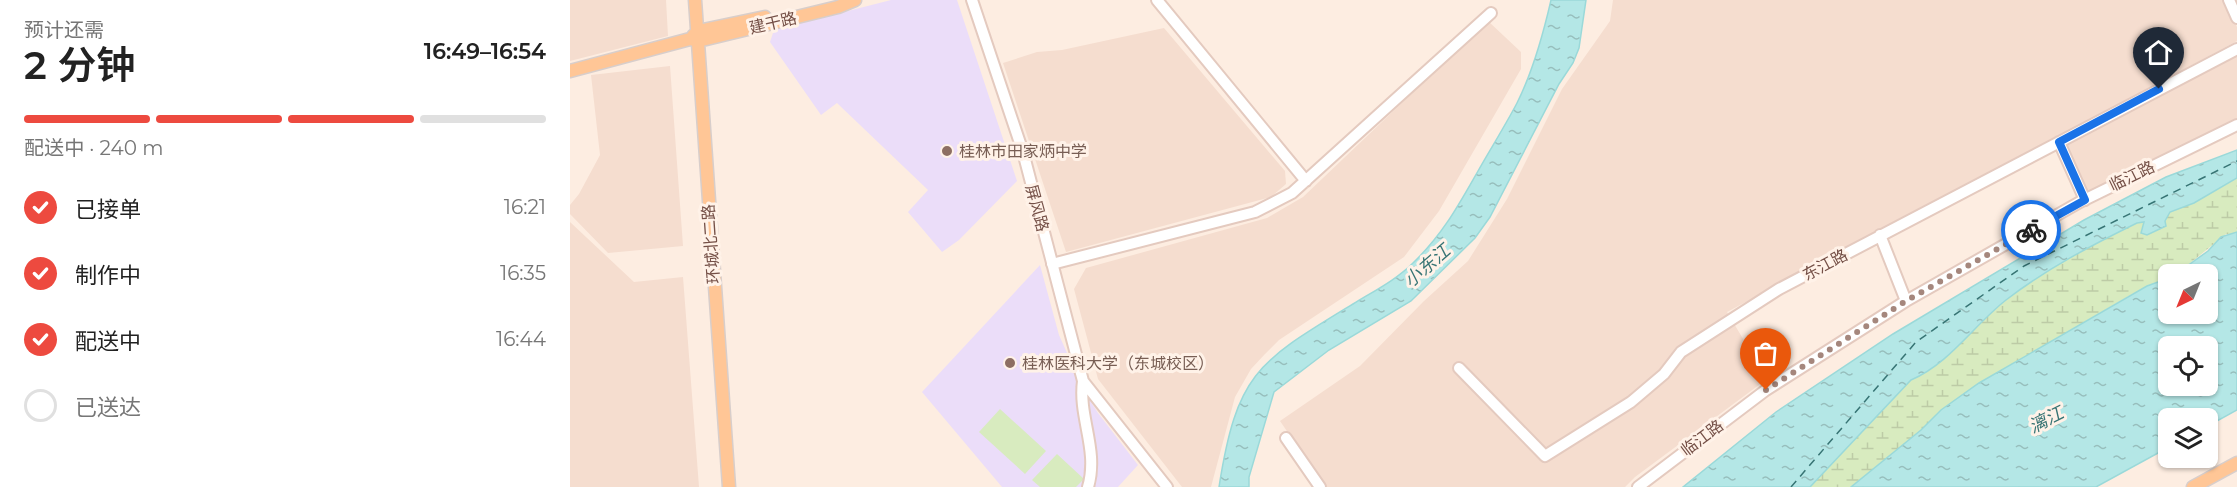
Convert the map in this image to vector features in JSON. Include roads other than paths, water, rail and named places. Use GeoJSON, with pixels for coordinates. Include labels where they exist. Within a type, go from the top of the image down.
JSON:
{"type":"FeatureCollection","features":[{"type":"Feature","properties":{"kind":"main road","name":"环城北二路"},"geometry":{"type":"LineString","coordinates":[[687,0],[696,37],[729,487]]}},
{"type":"Feature","properties":{"kind":"main road","name":"环城北二路"},"geometry":{"type":"LineString","coordinates":[[695,0],[721,487]]}},
{"type":"Feature","properties":{"kind":"main road","name":"建干路"},"geometry":{"type":"LineString","coordinates":[[570,70],[696,37],[838,7],[853,0]]}},
{"type":"Feature","properties":{"kind":"main road"},"geometry":{"type":"LineString","coordinates":[[2193,487],[2237,463]]}},
{"type":"Feature","properties":{"kind":"street","name":"屏风路"},"geometry":{"type":"LineString","coordinates":[[972,0],[1023,152],[1083,381],[1080,402],[1093,459],[1088,487]]}},
{"type":"Feature","properties":{"kind":"street"},"geometry":{"type":"LineString","coordinates":[[1157,0],[1306,181]]}},
{"type":"Feature","properties":{"kind":"street"},"geometry":{"type":"LineString","coordinates":[[2231,0],[2237,8]]}},
{"type":"Feature","properties":{"kind":"street"},"geometry":{"type":"LineString","coordinates":[[2231,0],[2237,18]]}},
{"type":"Feature","properties":{"kind":"street"},"geometry":{"type":"LineString","coordinates":[[1052,264],[1254,212],[1292,193],[1491,13]]}},
{"type":"Feature","properties":{"kind":"street","name":"东江路"},"geometry":{"type":"LineString","coordinates":[[1459,368],[1545,456],[1631,402],[1664,374],[1681,352],[1715,328],[1779,289],[2237,49]]}},
{"type":"Feature","properties":{"kind":"street","name":"临江路"},"geometry":{"type":"LineString","coordinates":[[1638,487],[1766,390],[1906,301],[2085,200],[2237,125]]}},
{"type":"Feature","properties":{"kind":"street"},"geometry":{"type":"LineString","coordinates":[[2059,142],[2085,200]]}},
{"type":"Feature","properties":{"kind":"street"},"geometry":{"type":"LineString","coordinates":[[1880,235],[1906,301]]}},
{"type":"Feature","properties":{"kind":"street"},"geometry":{"type":"LineString","coordinates":[[1083,381],[1167,487]]}},
{"type":"Feature","properties":{"kind":"street"},"geometry":{"type":"LineString","coordinates":[[1287,438],[1320,487]]}},
{"type":"Feature","properties":{"kind":"water","name":"小东江"},"geometry":{"type":"Polygon","coordinates":[[[1551,0],[1586,0],[1579,48],[1490,217],[1475,238],[1411,301],[1329,350],[1274,392],[1249,477],[1249,487],[1219,487],[1234,418],[1244,394],[1257,374],[1295,341],[1399,275],[1424,252],[1449,219],[1523,91],[1537,53],[1551,0]]]}},
{"type":"Feature","properties":{"kind":"water"},"geometry":{"type":"Polygon","coordinates":[[[2237,150],[2237,178],[2194,203],[2170,212],[2165,221],[2166,226],[2147,235],[2141,233],[2144,222],[2137,223],[2070,258],[2006,300],[1949,354],[1925,373],[1911,380],[1810,487],[1683,487],[1776,412],[1893,334],[2084,220],[2166,177],[2237,150]]]}},
{"type":"Feature","properties":{"kind":"water","name":"漓江"},"geometry":{"type":"Polygon","coordinates":[[[2237,232],[2237,410],[2218,420],[2218,408],[2158,408],[2158,453],[2096,487],[1851,487],[1921,430],[1941,410],[1979,383],[2147,286],[2158,282],[2158,324],[2218,324],[2218,264],[2190,264],[2208,251],[2221,237],[2237,232]]]}},
{"type":"Feature","properties":{"kind":"place","name":"桂林市田家炳中学"},"geometry":{"type":"Point","coordinates":[947,151]}},
{"type":"Feature","properties":{"kind":"place","name":"桂林医科大学（东城校区）"},"geometry":{"type":"Point","coordinates":[1010,363]}}]}
